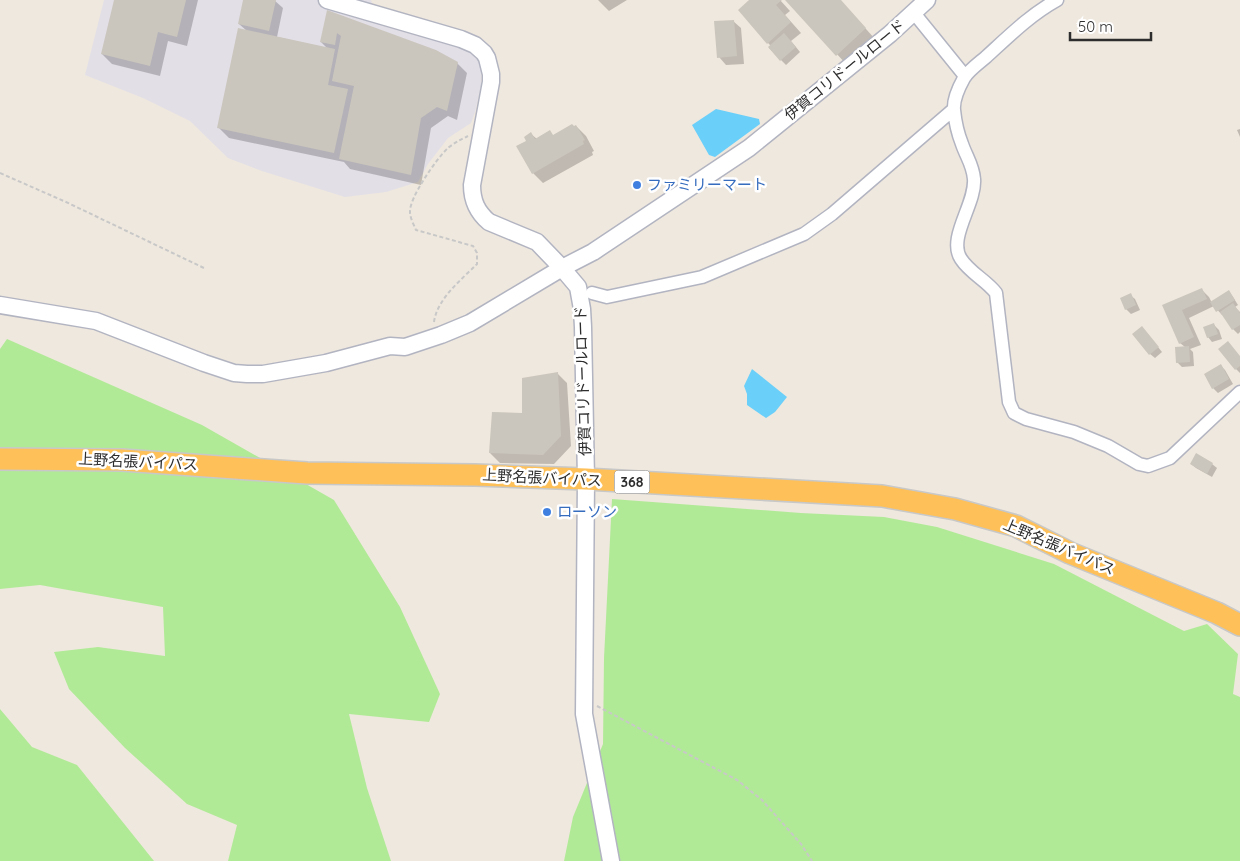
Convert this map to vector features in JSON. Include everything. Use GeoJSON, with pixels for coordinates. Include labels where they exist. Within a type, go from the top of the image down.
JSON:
{"type":"FeatureCollection","features":[{"type":"Feature","properties":{"kind":"highway","name":"上野名張バイパス"},"geometry":{"type":"LineString","coordinates":[[0,459],[122,460],[307,472],[586,479],[882,496],[955,509],[1016,526],[1070,553],[1217,613],[1240,625]]}},
{"type":"Feature","properties":{"kind":"street"},"geometry":{"type":"LineString","coordinates":[[0,305],[96,321],[234,373],[263,374],[326,363],[390,346],[405,347],[435,337],[470,323],[562,268],[537,242],[489,222],[478,210],[474,202],[472,185],[492,82],[487,58],[475,46],[443,34],[326,0]]}},
{"type":"Feature","properties":{"kind":"street","name":"伊賀コリドールロード"},"geometry":{"type":"LineString","coordinates":[[611,861],[584,714],[586,479],[582,309],[578,287],[562,268],[593,252],[749,148],[890,34],[927,0]]}},
{"type":"Feature","properties":{"kind":"street"},"geometry":{"type":"LineString","coordinates":[[1057,0],[1027,18],[965,76],[956,96],[954,110],[962,144],[971,162],[974,180],[972,199],[961,227],[956,248],[960,258],[966,265],[990,285],[996,293],[1009,402],[1014,413],[1026,419],[1074,432],[1108,446],[1139,464],[1148,466],[1170,458],[1240,392]]}},
{"type":"Feature","properties":{"kind":"street"},"geometry":{"type":"LineString","coordinates":[[914,13],[965,76]]}},
{"type":"Feature","properties":{"kind":"street"},"geometry":{"type":"LineString","coordinates":[[592,293],[607,297],[702,277],[804,234],[832,214],[954,110]]}},
{"type":"Feature","properties":{"kind":"path"},"geometry":{"type":"LineString","coordinates":[[435,337],[433,324],[435,313],[449,293],[477,264],[477,253],[473,246],[416,230],[410,211],[412,199],[446,150],[456,142],[482,130]]}},
{"type":"Feature","properties":{"kind":"path"},"geometry":{"type":"LineString","coordinates":[[0,173],[66,202],[204,268]]}},
{"type":"Feature","properties":{"kind":"path"},"geometry":{"type":"LineString","coordinates":[[584,699],[737,780],[762,800],[801,844],[812,861]]}},
{"type":"Feature","properties":{"kind":"shaded area"},"geometry":{"type":"Polygon","coordinates":[[[104,0],[371,0],[377,17],[449,37],[476,54],[481,65],[481,86],[475,112],[471,123],[448,138],[428,164],[418,182],[386,192],[345,197],[262,171],[228,158],[190,121],[143,98],[85,75],[104,0]]]}},
{"type":"Feature","properties":{"kind":"green space"},"geometry":{"type":"Polygon","coordinates":[[[7,339],[202,425],[334,500],[400,607],[440,694],[429,722],[349,714],[367,788],[391,861],[228,861],[237,825],[187,804],[125,748],[69,689],[54,652],[98,647],[165,656],[163,607],[40,585],[0,589],[0,349],[7,339]]]}},
{"type":"Feature","properties":{"kind":"green space"},"geometry":{"type":"Polygon","coordinates":[[[612,499],[884,517],[937,527],[1054,564],[1184,631],[1207,624],[1238,654],[1233,694],[1240,697],[1240,861],[564,861],[573,817],[603,744],[604,658],[612,499]]]}},
{"type":"Feature","properties":{"kind":"green space"},"geometry":{"type":"Polygon","coordinates":[[[0,709],[32,747],[77,765],[154,861],[0,861],[0,709]]]}},
{"type":"Feature","properties":{"kind":"water"},"geometry":{"type":"Polygon","coordinates":[[[716,109],[759,119],[760,124],[715,157],[709,155],[692,125],[716,109]]]}},
{"type":"Feature","properties":{"kind":"water"},"geometry":{"type":"Polygon","coordinates":[[[752,369],[787,397],[775,412],[766,418],[747,405],[747,394],[744,386],[752,369]]]}},
{"type":"Feature","properties":{"kind":"building"},"geometry":{"type":"Polygon","coordinates":[[[114,0],[186,0],[177,37],[158,32],[150,66],[101,54],[114,0]]]}},
{"type":"Feature","properties":{"kind":"building"},"geometry":{"type":"Polygon","coordinates":[[[243,0],[276,0],[269,31],[238,24],[243,0]]]}},
{"type":"Feature","properties":{"kind":"building"},"geometry":{"type":"Polygon","coordinates":[[[749,0],[782,0],[776,5],[791,22],[767,44],[738,10],[749,0]]]}},
{"type":"Feature","properties":{"kind":"building"},"geometry":{"type":"Polygon","coordinates":[[[785,0],[841,0],[866,28],[836,56],[785,0]]]}},
{"type":"Feature","properties":{"kind":"building"},"geometry":{"type":"Polygon","coordinates":[[[327,10],[436,50],[458,62],[447,111],[437,107],[421,118],[411,175],[339,159],[354,86],[332,81],[341,36],[337,33],[335,45],[320,42],[327,10]]]}},
{"type":"Feature","properties":{"kind":"building"},"geometry":{"type":"Polygon","coordinates":[[[734,20],[737,56],[717,58],[714,21],[734,20]]]}},
{"type":"Feature","properties":{"kind":"building"},"geometry":{"type":"Polygon","coordinates":[[[238,28],[335,49],[328,85],[348,89],[334,153],[217,128],[238,28]]]}},
{"type":"Feature","properties":{"kind":"building"},"geometry":{"type":"Polygon","coordinates":[[[784,33],[796,47],[780,61],[768,47],[784,33]]]}},
{"type":"Feature","properties":{"kind":"building"},"geometry":{"type":"Polygon","coordinates":[[[572,124],[576,125],[585,140],[583,141],[584,144],[532,174],[516,146],[526,141],[524,137],[531,132],[535,139],[550,130],[553,135],[572,124]]]}},
{"type":"Feature","properties":{"kind":"building"},"geometry":{"type":"Polygon","coordinates":[[[1202,288],[1207,299],[1182,310],[1194,337],[1179,344],[1162,305],[1202,288]]]}},
{"type":"Feature","properties":{"kind":"building"},"geometry":{"type":"Polygon","coordinates":[[[1229,290],[1235,300],[1216,312],[1210,302],[1229,290]]]}},
{"type":"Feature","properties":{"kind":"building"},"geometry":{"type":"Polygon","coordinates":[[[1131,293],[1136,305],[1125,310],[1120,298],[1131,293]]]}},
{"type":"Feature","properties":{"kind":"building"},"geometry":{"type":"Polygon","coordinates":[[[1233,303],[1240,313],[1240,325],[1232,330],[1220,312],[1233,303]]]}},
{"type":"Feature","properties":{"kind":"building"},"geometry":{"type":"Polygon","coordinates":[[[1214,323],[1218,334],[1207,338],[1203,327],[1214,323]]]}},
{"type":"Feature","properties":{"kind":"building"},"geometry":{"type":"Polygon","coordinates":[[[1142,326],[1159,347],[1149,355],[1132,334],[1142,326]]]}},
{"type":"Feature","properties":{"kind":"building"},"geometry":{"type":"Polygon","coordinates":[[[1228,341],[1240,356],[1240,366],[1235,370],[1218,349],[1228,341]]]}},
{"type":"Feature","properties":{"kind":"building"},"geometry":{"type":"Polygon","coordinates":[[[1189,346],[1190,362],[1176,363],[1175,347],[1189,346]]]}},
{"type":"Feature","properties":{"kind":"building"},"geometry":{"type":"Polygon","coordinates":[[[1221,364],[1229,379],[1212,389],[1204,374],[1221,364]]]}},
{"type":"Feature","properties":{"kind":"building"},"geometry":{"type":"Polygon","coordinates":[[[558,372],[561,436],[543,455],[489,453],[492,412],[522,413],[522,378],[558,372]]]}},
{"type":"Feature","properties":{"kind":"building"},"geometry":{"type":"Polygon","coordinates":[[[1196,453],[1213,463],[1207,474],[1190,464],[1196,453]]]}},
{"type":"Feature","properties":{"kind":"place","name":"ファミリーマート"},"geometry":{"type":"Point","coordinates":[637,185]}},
{"type":"Feature","properties":{"kind":"place","name":"ローソン"},"geometry":{"type":"Point","coordinates":[547,512]}}]}
